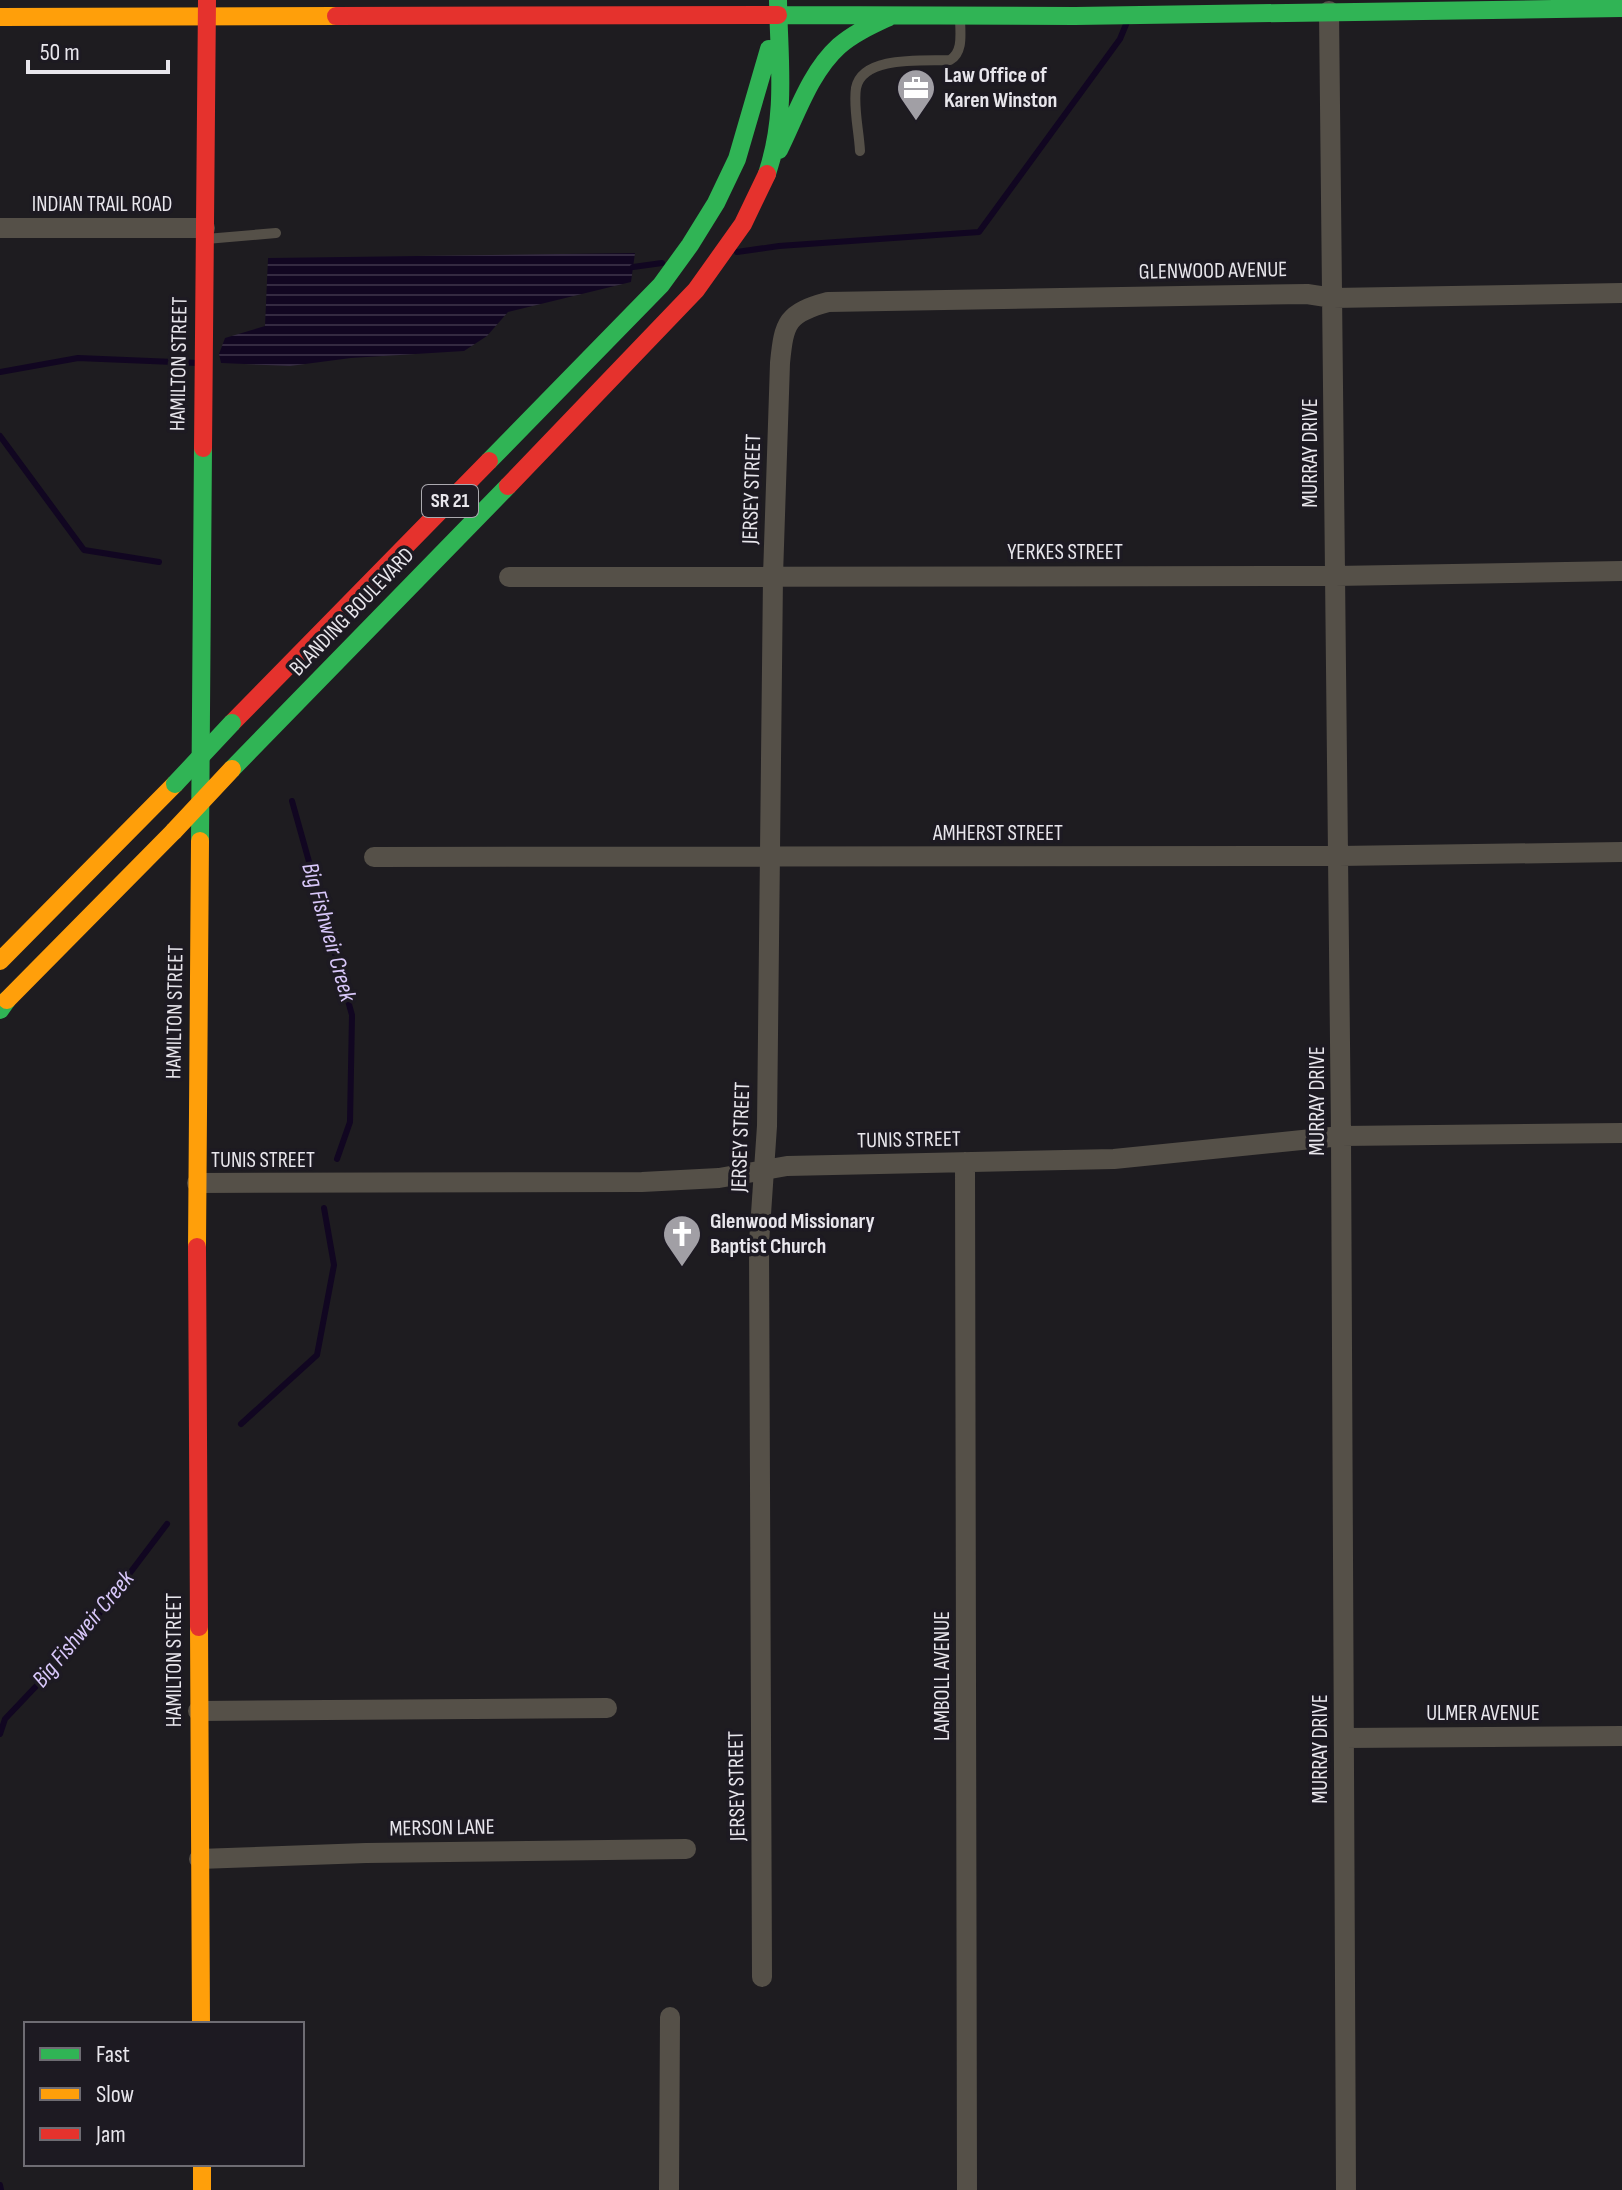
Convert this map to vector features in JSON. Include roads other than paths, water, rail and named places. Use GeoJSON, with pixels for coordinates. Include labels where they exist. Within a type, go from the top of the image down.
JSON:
{"type":"FeatureCollection","features":[{"type":"Feature","properties":{"kind":"main road"},"geometry":{"type":"LineString","coordinates":[[0,17],[207,8],[778,8],[892,15],[935,8],[960,15],[1008,8],[1104,14],[1622,8]]}},
{"type":"Feature","properties":{"kind":"main road","name":"HAMILTON STREET"},"geometry":{"type":"LineString","coordinates":[[201,2022],[197,1183],[207,8]]}},
{"type":"Feature","properties":{"kind":"main road","name":"BLANDING BOULEVARD"},"geometry":{"type":"LineString","coordinates":[[2,1005],[174,831],[717,267],[750,213],[773,161],[781,120],[778,8]]}},
{"type":"Feature","properties":{"kind":"main road","name":"BLANDING BOULEVARD"},"geometry":{"type":"LineString","coordinates":[[0,961],[667,277],[696,237],[731,174],[752,113],[778,8]]}},
{"type":"Feature","properties":{"kind":"main road"},"geometry":{"type":"LineString","coordinates":[[773,161],[820,70],[836,49],[892,15]]}},
{"type":"Feature","properties":{"kind":"main road"},"geometry":{"type":"LineString","coordinates":[[202,2166],[202,2190]]}},
{"type":"Feature","properties":{"kind":"street","name":"MURRAY DRIVE"},"geometry":{"type":"LineString","coordinates":[[1329,11],[1339,856],[1346,2190]]}},
{"type":"Feature","properties":{"kind":"street","name":"INDIAN TRAIL ROAD"},"geometry":{"type":"LineString","coordinates":[[0,228],[205,234]]}},
{"type":"Feature","properties":{"kind":"street","name":"GLENWOOD AVENUE"},"geometry":{"type":"LineString","coordinates":[[805,308],[828,302],[1307,294],[1333,298],[1622,293]]}},
{"type":"Feature","properties":{"kind":"street","name":"JERSEY STREET"},"geometry":{"type":"LineString","coordinates":[[762,1977],[759,1243],[765,1172],[773,576],[781,350],[788,320],[805,308]]}},
{"type":"Feature","properties":{"kind":"street","name":"YERKES STREET"},"geometry":{"type":"LineString","coordinates":[[509,577],[1335,576],[1622,571]]}},
{"type":"Feature","properties":{"kind":"street","name":"AMHERST STREET"},"geometry":{"type":"LineString","coordinates":[[374,857],[1339,856],[1622,852]]}},
{"type":"Feature","properties":{"kind":"street","name":"TUNIS STREET"},"geometry":{"type":"LineString","coordinates":[[197,1183],[642,1182],[719,1178],[787,1166],[1162,1156],[1341,1136],[1622,1133]]}},
{"type":"Feature","properties":{"kind":"street","name":"LAMBOLL AVENUE"},"geometry":{"type":"LineString","coordinates":[[965,1162],[967,2190]]}},
{"type":"Feature","properties":{"kind":"street"},"geometry":{"type":"LineString","coordinates":[[198,1711],[607,1708]]}},
{"type":"Feature","properties":{"kind":"street","name":"ULMER AVENUE"},"geometry":{"type":"LineString","coordinates":[[1344,1738],[1622,1736]]}},
{"type":"Feature","properties":{"kind":"street","name":"MERSON LANE"},"geometry":{"type":"LineString","coordinates":[[199,1859],[366,1853],[686,1849]]}},
{"type":"Feature","properties":{"kind":"street"},"geometry":{"type":"LineString","coordinates":[[669,2190],[670,2017]]}},
{"type":"Feature","properties":{"kind":"lane"},"geometry":{"type":"LineString","coordinates":[[860,151],[856,88],[862,75],[882,64],[950,60],[956,57],[960,15]]}},
{"type":"Feature","properties":{"kind":"lane"},"geometry":{"type":"LineString","coordinates":[[205,234],[276,233]]}},
{"type":"Feature","properties":{"kind":"waterway"},"geometry":{"type":"LineString","coordinates":[[737,252],[779,246],[979,232],[1120,39],[1127,22]]}},
{"type":"Feature","properties":{"kind":"waterway"},"geometry":{"type":"LineString","coordinates":[[633,267],[662,263]]}},
{"type":"Feature","properties":{"kind":"waterway","name":"Big Fishweir Creek"},"geometry":{"type":"LineString","coordinates":[[0,372],[78,358],[198,363]]}},
{"type":"Feature","properties":{"kind":"waterway","name":"Big Fishweir Creek"},"geometry":{"type":"LineString","coordinates":[[0,436],[84,550],[159,562]]}},
{"type":"Feature","properties":{"kind":"waterway","name":"Big Fishweir Creek"},"geometry":{"type":"LineString","coordinates":[[292,801],[352,1015],[350,1122],[337,1159]]}},
{"type":"Feature","properties":{"kind":"waterway","name":"Big Fishweir Creek"},"geometry":{"type":"LineString","coordinates":[[241,1424],[317,1355],[334,1265],[324,1208]]}},
{"type":"Feature","properties":{"kind":"waterway","name":"Big Fishweir Creek"},"geometry":{"type":"LineString","coordinates":[[0,1734],[5,1719],[77,1643],[167,1524]]}},
{"type":"Feature","properties":{"kind":"waterway","name":"Big Fishweir Creek"},"geometry":{"type":"LineString","coordinates":[[0,2185],[1,2190]]}},
{"type":"Feature","properties":{"kind":"place","name":"Law Office of Karen Winston"},"geometry":{"type":"Point","coordinates":[916,122]}},
{"type":"Feature","properties":{"kind":"place","name":"Glenwood Missionary Baptist Church"},"geometry":{"type":"Point","coordinates":[682,1268]}}]}
